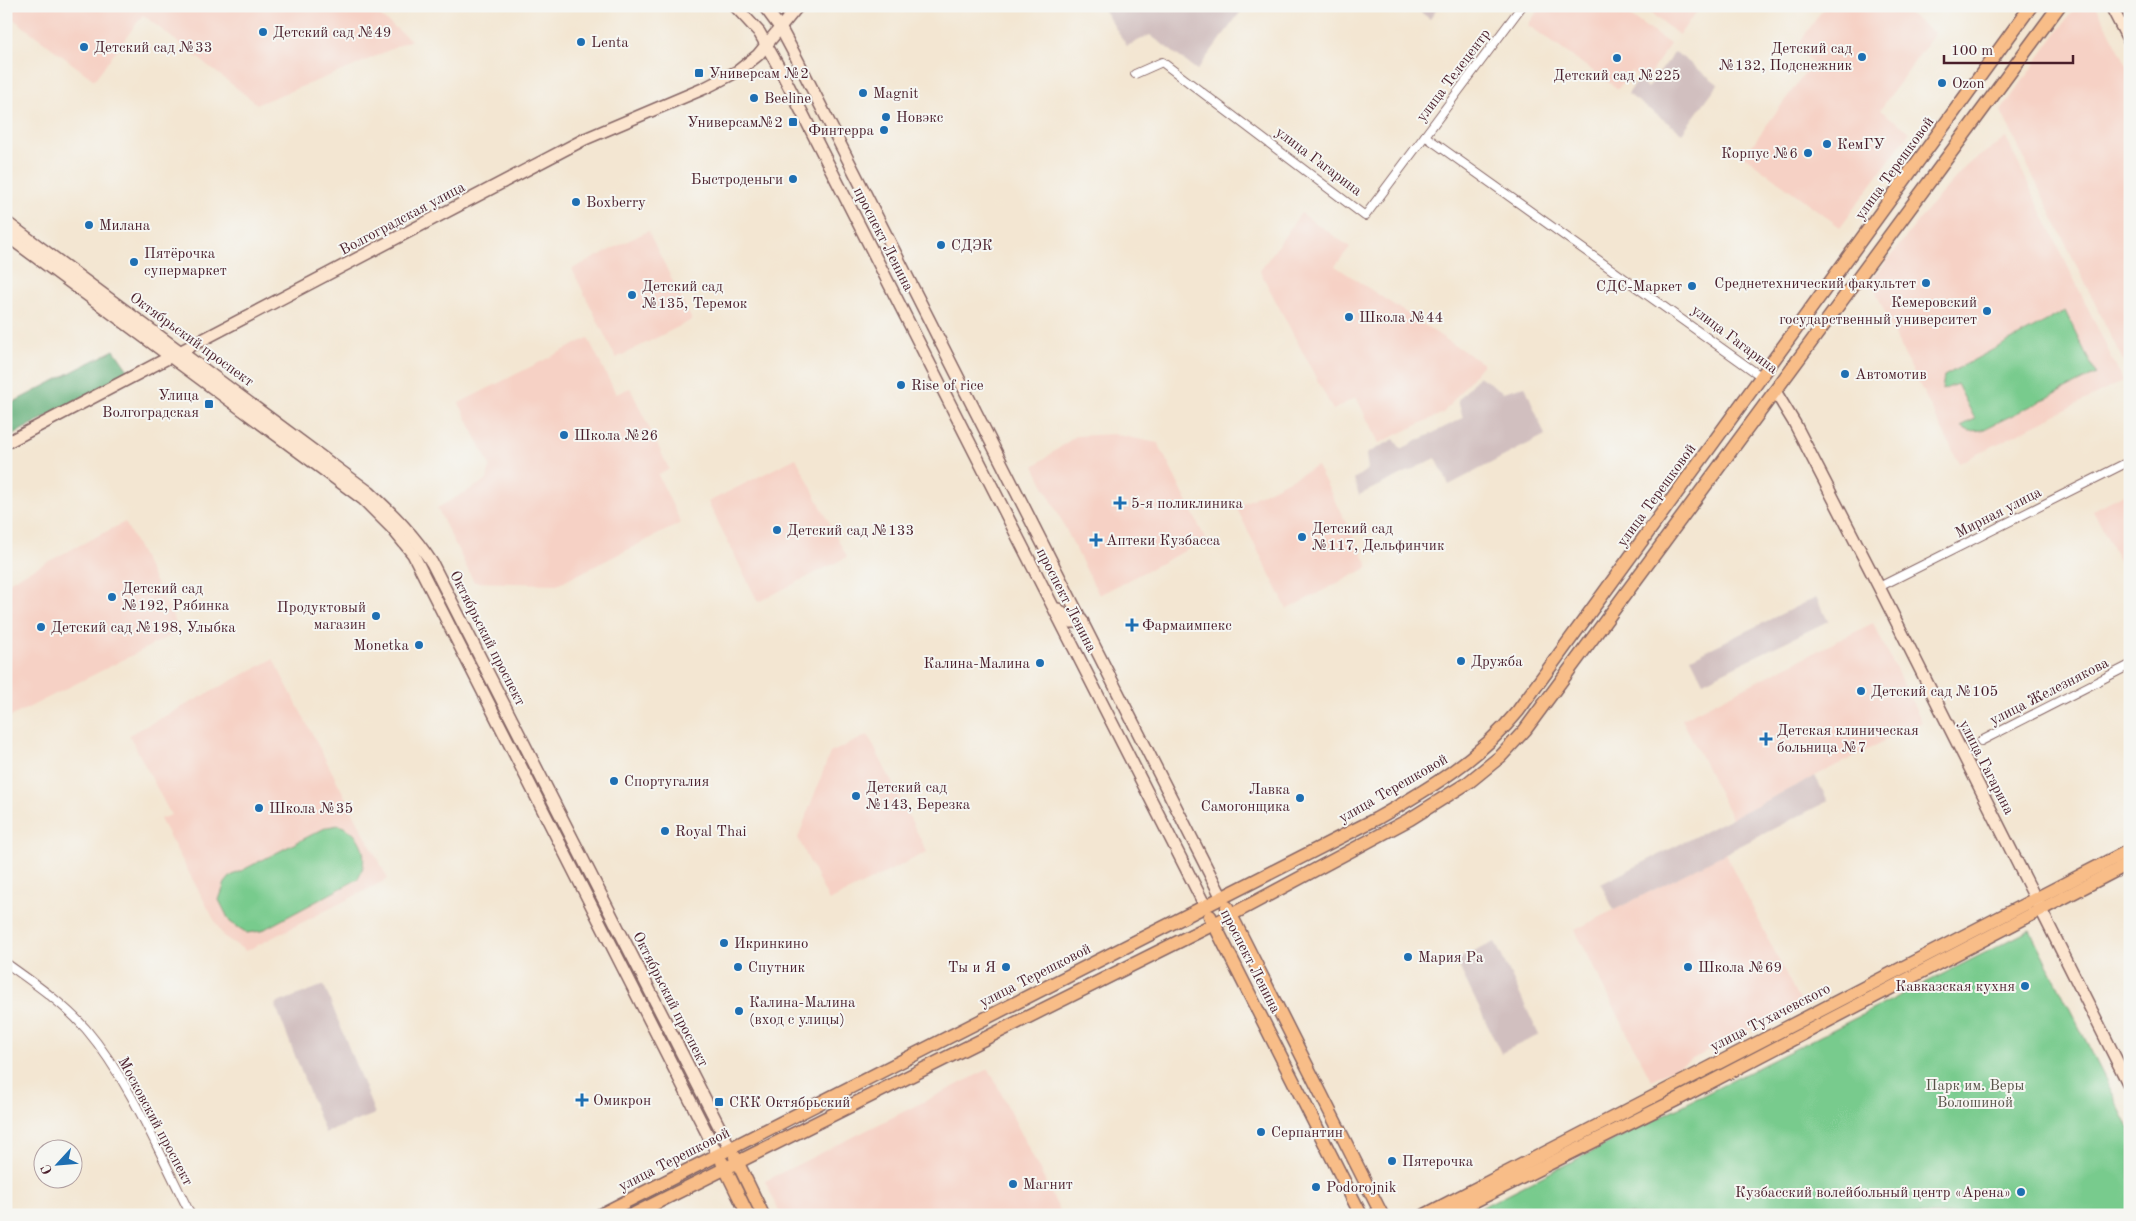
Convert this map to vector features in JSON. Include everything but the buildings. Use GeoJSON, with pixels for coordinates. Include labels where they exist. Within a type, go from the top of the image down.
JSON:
{"type":"FeatureCollection","features":[{"type":"Feature","properties":{"kind":"main road","name":"проспект Ленина"},"geometry":{"type":"LineString","coordinates":[[735,6],[751,22],[767,45],[1361,1215]]}},
{"type":"Feature","properties":{"kind":"main road","name":"проспект Ленина"},"geometry":{"type":"LineString","coordinates":[[764,6],[781,28],[1382,1215]]}},
{"type":"Feature","properties":{"kind":"main road","name":"Волгоградская улица"},"geometry":{"type":"LineString","coordinates":[[6,443],[585,139],[705,88],[738,71],[767,45],[798,6]]}},
{"type":"Feature","properties":{"kind":"main road","name":"улица Терешковой"},"geometry":{"type":"LineString","coordinates":[[600,1215],[1376,819],[1430,788],[1461,767],[1490,742],[1518,711],[2031,6]]}},
{"type":"Feature","properties":{"kind":"main road","name":"улица Терешковой"},"geometry":{"type":"LineString","coordinates":[[632,1215],[1214,924],[1447,797],[1485,770],[1525,730],[2059,6]]}},
{"type":"Feature","properties":{"kind":"main road"},"geometry":{"type":"LineString","coordinates":[[2111,6],[2130,43]]}},
{"type":"Feature","properties":{"kind":"main road","name":"Октябрьский проспект"},"geometry":{"type":"LineString","coordinates":[[6,222],[370,492],[400,521],[422,547],[432,563],[763,1215]]}},
{"type":"Feature","properties":{"kind":"main road","name":"Октябрьский проспект"},"geometry":{"type":"LineString","coordinates":[[6,235],[363,499],[392,528],[413,554],[748,1215]]}},
{"type":"Feature","properties":{"kind":"main road","name":"улица Гагарина"},"geometry":{"type":"LineString","coordinates":[[1762,377],[1775,391],[1795,424],[2130,1087]]}},
{"type":"Feature","properties":{"kind":"main road"},"geometry":{"type":"LineString","coordinates":[[1048,599],[1071,622],[1083,622]]}},
{"type":"Feature","properties":{"kind":"main road","name":"улица Тухачевского"},"geometry":{"type":"LineString","coordinates":[[1448,1215],[1680,1098],[2038,903],[2130,850]]}},
{"type":"Feature","properties":{"kind":"main road","name":"улица Тухачевского"},"geometry":{"type":"LineString","coordinates":[[1425,1215],[2038,903],[2130,862]]}},
{"type":"Feature","properties":{"kind":"street","name":"улица Телецентр"},"geometry":{"type":"LineString","coordinates":[[1425,136],[1522,6]]}},
{"type":"Feature","properties":{"kind":"street","name":"улица Гагарина"},"geometry":{"type":"LineString","coordinates":[[1135,74],[1162,62],[1365,216],[1425,136],[1762,377]]}},
{"type":"Feature","properties":{"kind":"street","name":"Мирная улица"},"geometry":{"type":"LineString","coordinates":[[1879,587],[2130,461]]}},
{"type":"Feature","properties":{"kind":"street","name":"улица Железнякова"},"geometry":{"type":"LineString","coordinates":[[1982,741],[2130,665]]}},
{"type":"Feature","properties":{"kind":"street","name":"Московский проспект"},"geometry":{"type":"LineString","coordinates":[[6,963],[54,998],[85,1028],[121,1078],[191,1215]]}},
{"type":"Feature","properties":{"kind":"shaded area"},"geometry":{"type":"Polygon","coordinates":[[[15,6],[367,6],[411,40],[352,67],[257,104],[143,15],[94,80],[8,15],[15,6]]]}},
{"type":"Feature","properties":{"kind":"shaded area"},"geometry":{"type":"Polygon","coordinates":[[[1101,6],[1245,6],[1197,70],[1150,35],[1127,46],[1101,6]]]}},
{"type":"Feature","properties":{"kind":"shaded area"},"geometry":{"type":"Polygon","coordinates":[[[1412,6],[1439,6],[1430,19],[1412,6]]]}},
{"type":"Feature","properties":{"kind":"shaded area","name":"Детский сад №225"},"geometry":{"type":"Polygon","coordinates":[[[1541,6],[1616,6],[1670,44],[1645,81],[1631,71],[1618,89],[1528,25],[1541,6]]]}},
{"type":"Feature","properties":{"kind":"shaded area"},"geometry":{"type":"Polygon","coordinates":[[[1641,6],[1701,6],[1679,35],[1641,6]]]}},
{"type":"Feature","properties":{"kind":"shaded area","name":"КемГУ"},"geometry":{"type":"Polygon","coordinates":[[[1825,6],[1898,6],[1935,33],[1880,110],[1910,132],[1840,227],[1744,156],[1813,62],[1795,49],[1825,6]]]}},
{"type":"Feature","properties":{"kind":"shaded area"},"geometry":{"type":"Polygon","coordinates":[[[2076,6],[2096,6],[2130,71],[2130,375],[2001,111],[2076,6]]]}},
{"type":"Feature","properties":{"kind":"shaded area"},"geometry":{"type":"Polygon","coordinates":[[[1675,52],[1718,84],[1682,133],[1628,94],[1638,80],[1648,88],[1675,52]]]}},
{"type":"Feature","properties":{"kind":"shaded area","name":"Кемеровский государственный университет"},"geometry":{"type":"Polygon","coordinates":[[[2006,138],[2123,381],[1959,463],[1898,342],[1871,281],[1932,204],[1967,165],[2006,138]]]}},
{"type":"Feature","properties":{"kind":"shaded area","name":"Школа №44"},"geometry":{"type":"Polygon","coordinates":[[[1301,213],[1350,247],[1335,266],[1483,364],[1443,413],[1379,443],[1356,397],[1333,410],[1260,271],[1301,213]]]}},
{"type":"Feature","properties":{"kind":"shaded area","name":"Детский сад №135, Теремок"},"geometry":{"type":"Polygon","coordinates":[[[648,231],[692,320],[616,358],[572,269],[648,231]]]}},
{"type":"Feature","properties":{"kind":"shaded area","name":"Школа №26"},"geometry":{"type":"Polygon","coordinates":[[[588,338],[616,394],[630,388],[669,469],[658,475],[681,523],[559,584],[474,582],[437,508],[487,480],[490,466],[459,403],[588,338]]]}},
{"type":"Feature","properties":{"kind":"shaded area"},"geometry":{"type":"Polygon","coordinates":[[[1479,376],[1503,392],[1525,386],[1545,435],[1449,485],[1436,458],[1359,495],[1354,479],[1368,469],[1366,454],[1394,439],[1401,449],[1463,418],[1458,400],[1479,376]]]}},
{"type":"Feature","properties":{"kind":"shaded area","name":"5-я поликлиника"},"geometry":{"type":"Polygon","coordinates":[[[1113,434],[1158,443],[1206,540],[1099,595],[1034,466],[1076,436],[1113,434]]]}},
{"type":"Feature","properties":{"kind":"shaded area","name":"Детский сад №133"},"geometry":{"type":"Polygon","coordinates":[[[796,458],[847,557],[758,602],[708,502],[796,458]]]}},
{"type":"Feature","properties":{"kind":"shaded area","name":"Детский сад №117, Дельфинчик"},"geometry":{"type":"Polygon","coordinates":[[[1317,466],[1369,567],[1287,609],[1236,507],[1317,466]]]}},
{"type":"Feature","properties":{"kind":"shaded area"},"geometry":{"type":"Polygon","coordinates":[[[2130,491],[2130,582],[2093,510],[2130,491]]]}},
{"type":"Feature","properties":{"kind":"shaded area"},"geometry":{"type":"Polygon","coordinates":[[[125,522],[180,631],[6,719],[6,583],[125,522]]]}},
{"type":"Feature","properties":{"kind":"shaded area"},"geometry":{"type":"Polygon","coordinates":[[[1816,597],[1828,621],[1703,682],[1691,658],[1816,597]]]}},
{"type":"Feature","properties":{"kind":"shaded area","name":"Детская клиническая больница №7"},"geometry":{"type":"Polygon","coordinates":[[[1873,623],[1922,722],[1732,818],[1682,719],[1873,623]]]}},
{"type":"Feature","properties":{"kind":"shaded area","name":"Школа №35"},"geometry":{"type":"Polygon","coordinates":[[[273,659],[388,879],[246,951],[223,936],[160,819],[171,815],[129,735],[273,659]]]}},
{"type":"Feature","properties":{"kind":"shaded area","name":"Детский сад №143, Березка"},"geometry":{"type":"Polygon","coordinates":[[[868,735],[927,852],[829,901],[798,838],[830,753],[868,735]]]}},
{"type":"Feature","properties":{"kind":"shaded area"},"geometry":{"type":"Polygon","coordinates":[[[1815,776],[1828,801],[1614,910],[1601,884],[1815,776]]]}},
{"type":"Feature","properties":{"kind":"shaded area","name":"Школа №69"},"geometry":{"type":"Polygon","coordinates":[[[1725,853],[1801,1004],[1651,1080],[1575,930],[1725,853]]]}},
{"type":"Feature","properties":{"kind":"shaded area"},"geometry":{"type":"Polygon","coordinates":[[[1495,942],[1539,1035],[1501,1053],[1456,960],[1495,942]]]}},
{"type":"Feature","properties":{"kind":"shaded area"},"geometry":{"type":"Polygon","coordinates":[[[324,985],[375,1114],[325,1133],[275,1004],[324,985]]]}},
{"type":"Feature","properties":{"kind":"shaded area"},"geometry":{"type":"Polygon","coordinates":[[[989,1069],[1062,1215],[781,1215],[765,1181],[989,1069]]]}},
{"type":"Feature","properties":{"kind":"green space"},"geometry":{"type":"Polygon","coordinates":[[[2065,311],[2096,374],[1982,430],[1969,431],[1961,426],[1975,419],[1957,384],[1942,390],[1944,376],[2065,311]]]}},
{"type":"Feature","properties":{"kind":"green space"},"geometry":{"type":"Polygon","coordinates":[[[114,350],[130,373],[6,438],[6,406],[114,350]]]}},
{"type":"Feature","properties":{"kind":"green space"},"geometry":{"type":"Polygon","coordinates":[[[339,825],[354,834],[362,847],[364,855],[362,871],[358,879],[261,931],[247,933],[230,922],[219,900],[225,883],[231,876],[327,827],[339,825]]]}},
{"type":"Feature","properties":{"kind":"green space","name":"Парк им. Веры Волошиной"},"geometry":{"type":"Polygon","coordinates":[[[2030,930],[2130,1128],[2130,1215],[1466,1215],[2030,930]]]}},
{"type":"Feature","properties":{"kind":"tram line"},"geometry":{"type":"LineString","coordinates":[[2120,6],[2130,26]]}},
{"type":"Feature","properties":{"kind":"place","name":"Детский сад №49"},"geometry":{"type":"Point","coordinates":[263,32]}},
{"type":"Feature","properties":{"kind":"place","name":"Lenta"},"geometry":{"type":"Point","coordinates":[581,42]}},
{"type":"Feature","properties":{"kind":"place","name":"Детский сад №33"},"geometry":{"type":"Point","coordinates":[84,47]}},
{"type":"Feature","properties":{"kind":"place","name":"Детский сад №132, Подснежник"},"geometry":{"type":"Point","coordinates":[1862,57]}},
{"type":"Feature","properties":{"kind":"place","name":"Детский сад №225"},"geometry":{"type":"Point","coordinates":[1617,58]}},
{"type":"Feature","properties":{"kind":"place","name":"Универсам №2"},"geometry":{"type":"Point","coordinates":[699,73]}},
{"type":"Feature","properties":{"kind":"place","name":"Ozon"},"geometry":{"type":"Point","coordinates":[1942,83]}},
{"type":"Feature","properties":{"kind":"place","name":"Magnit"},"geometry":{"type":"Point","coordinates":[863,93]}},
{"type":"Feature","properties":{"kind":"place","name":"Beeline"},"geometry":{"type":"Point","coordinates":[754,98]}},
{"type":"Feature","properties":{"kind":"place","name":"Новэкс"},"geometry":{"type":"Point","coordinates":[886,117]}},
{"type":"Feature","properties":{"kind":"place","name":"Универсам№2"},"geometry":{"type":"Point","coordinates":[793,122]}},
{"type":"Feature","properties":{"kind":"place","name":"Финтерра"},"geometry":{"type":"Point","coordinates":[884,130]}},
{"type":"Feature","properties":{"kind":"place","name":"КемГУ"},"geometry":{"type":"Point","coordinates":[1827,144]}},
{"type":"Feature","properties":{"kind":"place","name":"Корпус №6"},"geometry":{"type":"Point","coordinates":[1808,153]}},
{"type":"Feature","properties":{"kind":"place","name":"Быстроденьги"},"geometry":{"type":"Point","coordinates":[793,179]}},
{"type":"Feature","properties":{"kind":"place","name":"Boxberry"},"geometry":{"type":"Point","coordinates":[576,202]}},
{"type":"Feature","properties":{"kind":"place","name":"Милана"},"geometry":{"type":"Point","coordinates":[89,225]}},
{"type":"Feature","properties":{"kind":"place","name":"СДЭК"},"geometry":{"type":"Point","coordinates":[941,245]}},
{"type":"Feature","properties":{"kind":"place","name":"Пятёрочка супермаркет"},"geometry":{"type":"Point","coordinates":[134,262]}},
{"type":"Feature","properties":{"kind":"place","name":"Среднетехнический факультет"},"geometry":{"type":"Point","coordinates":[1926,283]}},
{"type":"Feature","properties":{"kind":"place","name":"СДС-Маркет"},"geometry":{"type":"Point","coordinates":[1692,286]}},
{"type":"Feature","properties":{"kind":"place","name":"Детский сад №135, Теремок"},"geometry":{"type":"Point","coordinates":[632,295]}},
{"type":"Feature","properties":{"kind":"place","name":"Кемеровский государственный университет"},"geometry":{"type":"Point","coordinates":[1987,311]}},
{"type":"Feature","properties":{"kind":"place","name":"Школа №44"},"geometry":{"type":"Point","coordinates":[1349,317]}},
{"type":"Feature","properties":{"kind":"place","name":"Автомотив"},"geometry":{"type":"Point","coordinates":[1845,374]}},
{"type":"Feature","properties":{"kind":"place","name":"Rise of rice"},"geometry":{"type":"Point","coordinates":[901,385]}},
{"type":"Feature","properties":{"kind":"place","name":"Улица Волгоградская"},"geometry":{"type":"Point","coordinates":[209,404]}},
{"type":"Feature","properties":{"kind":"place","name":"Школа №26"},"geometry":{"type":"Point","coordinates":[564,435]}},
{"type":"Feature","properties":{"kind":"place","name":"5-я поликлиника"},"geometry":{"type":"Point","coordinates":[1120,503]}},
{"type":"Feature","properties":{"kind":"place","name":"Детский сад №133"},"geometry":{"type":"Point","coordinates":[777,530]}},
{"type":"Feature","properties":{"kind":"place","name":"Детский сад №117, Дельфинчик"},"geometry":{"type":"Point","coordinates":[1302,537]}},
{"type":"Feature","properties":{"kind":"place","name":"Аптеки Кузбасса"},"geometry":{"type":"Point","coordinates":[1096,540]}},
{"type":"Feature","properties":{"kind":"place","name":"Детский сад №192, Рябинка"},"geometry":{"type":"Point","coordinates":[112,597]}},
{"type":"Feature","properties":{"kind":"place","name":"Продуктовый магазин"},"geometry":{"type":"Point","coordinates":[376,616]}},
{"type":"Feature","properties":{"kind":"place","name":"Фармаимпекс"},"geometry":{"type":"Point","coordinates":[1132,625]}},
{"type":"Feature","properties":{"kind":"place","name":"Детский сад №198, Улыбка"},"geometry":{"type":"Point","coordinates":[41,627]}},
{"type":"Feature","properties":{"kind":"place","name":"Monetka"},"geometry":{"type":"Point","coordinates":[419,645]}},
{"type":"Feature","properties":{"kind":"place","name":"Дружба"},"geometry":{"type":"Point","coordinates":[1461,661]}},
{"type":"Feature","properties":{"kind":"place","name":"Калина-Малина"},"geometry":{"type":"Point","coordinates":[1040,663]}},
{"type":"Feature","properties":{"kind":"place","name":"Детский сад №105"},"geometry":{"type":"Point","coordinates":[1861,691]}},
{"type":"Feature","properties":{"kind":"place","name":"Детская клиническая больница №7"},"geometry":{"type":"Point","coordinates":[1766,739]}},
{"type":"Feature","properties":{"kind":"place","name":"Спортугалия"},"geometry":{"type":"Point","coordinates":[614,781]}},
{"type":"Feature","properties":{"kind":"place","name":"Детский сад №143, Березка"},"geometry":{"type":"Point","coordinates":[856,796]}},
{"type":"Feature","properties":{"kind":"place","name":"Лавка Самогонщика"},"geometry":{"type":"Point","coordinates":[1300,798]}},
{"type":"Feature","properties":{"kind":"place","name":"Школа №35"},"geometry":{"type":"Point","coordinates":[259,808]}},
{"type":"Feature","properties":{"kind":"place","name":"Royal Thai"},"geometry":{"type":"Point","coordinates":[665,831]}},
{"type":"Feature","properties":{"kind":"place","name":"Икринкино"},"geometry":{"type":"Point","coordinates":[724,943]}},
{"type":"Feature","properties":{"kind":"place","name":"Мария Ра"},"geometry":{"type":"Point","coordinates":[1408,957]}},
{"type":"Feature","properties":{"kind":"place","name":"Спутник"},"geometry":{"type":"Point","coordinates":[738,967]}},
{"type":"Feature","properties":{"kind":"place","name":"Ты и Я"},"geometry":{"type":"Point","coordinates":[1006,967]}},
{"type":"Feature","properties":{"kind":"place","name":"Школа №69"},"geometry":{"type":"Point","coordinates":[1688,967]}},
{"type":"Feature","properties":{"kind":"place","name":"Кавказская кухня"},"geometry":{"type":"Point","coordinates":[2025,986]}},
{"type":"Feature","properties":{"kind":"place","name":"Калина-Малина (вход с улицы)"},"geometry":{"type":"Point","coordinates":[739,1011]}},
{"type":"Feature","properties":{"kind":"place","name":"Омикрон"},"geometry":{"type":"Point","coordinates":[582,1100]}},
{"type":"Feature","properties":{"kind":"place","name":"СКК Октябрьский"},"geometry":{"type":"Point","coordinates":[719,1102]}},
{"type":"Feature","properties":{"kind":"place","name":"Серпантин"},"geometry":{"type":"Point","coordinates":[1261,1132]}},
{"type":"Feature","properties":{"kind":"place","name":"Пятерочка"},"geometry":{"type":"Point","coordinates":[1392,1161]}},
{"type":"Feature","properties":{"kind":"place","name":"Магнит"},"geometry":{"type":"Point","coordinates":[1013,1184]}},
{"type":"Feature","properties":{"kind":"place","name":"Podorojnik"},"geometry":{"type":"Point","coordinates":[1316,1187]}},
{"type":"Feature","properties":{"kind":"place","name":"Кузбасский волейбольный центр «Арена»"},"geometry":{"type":"Point","coordinates":[2021,1192]}}]}
